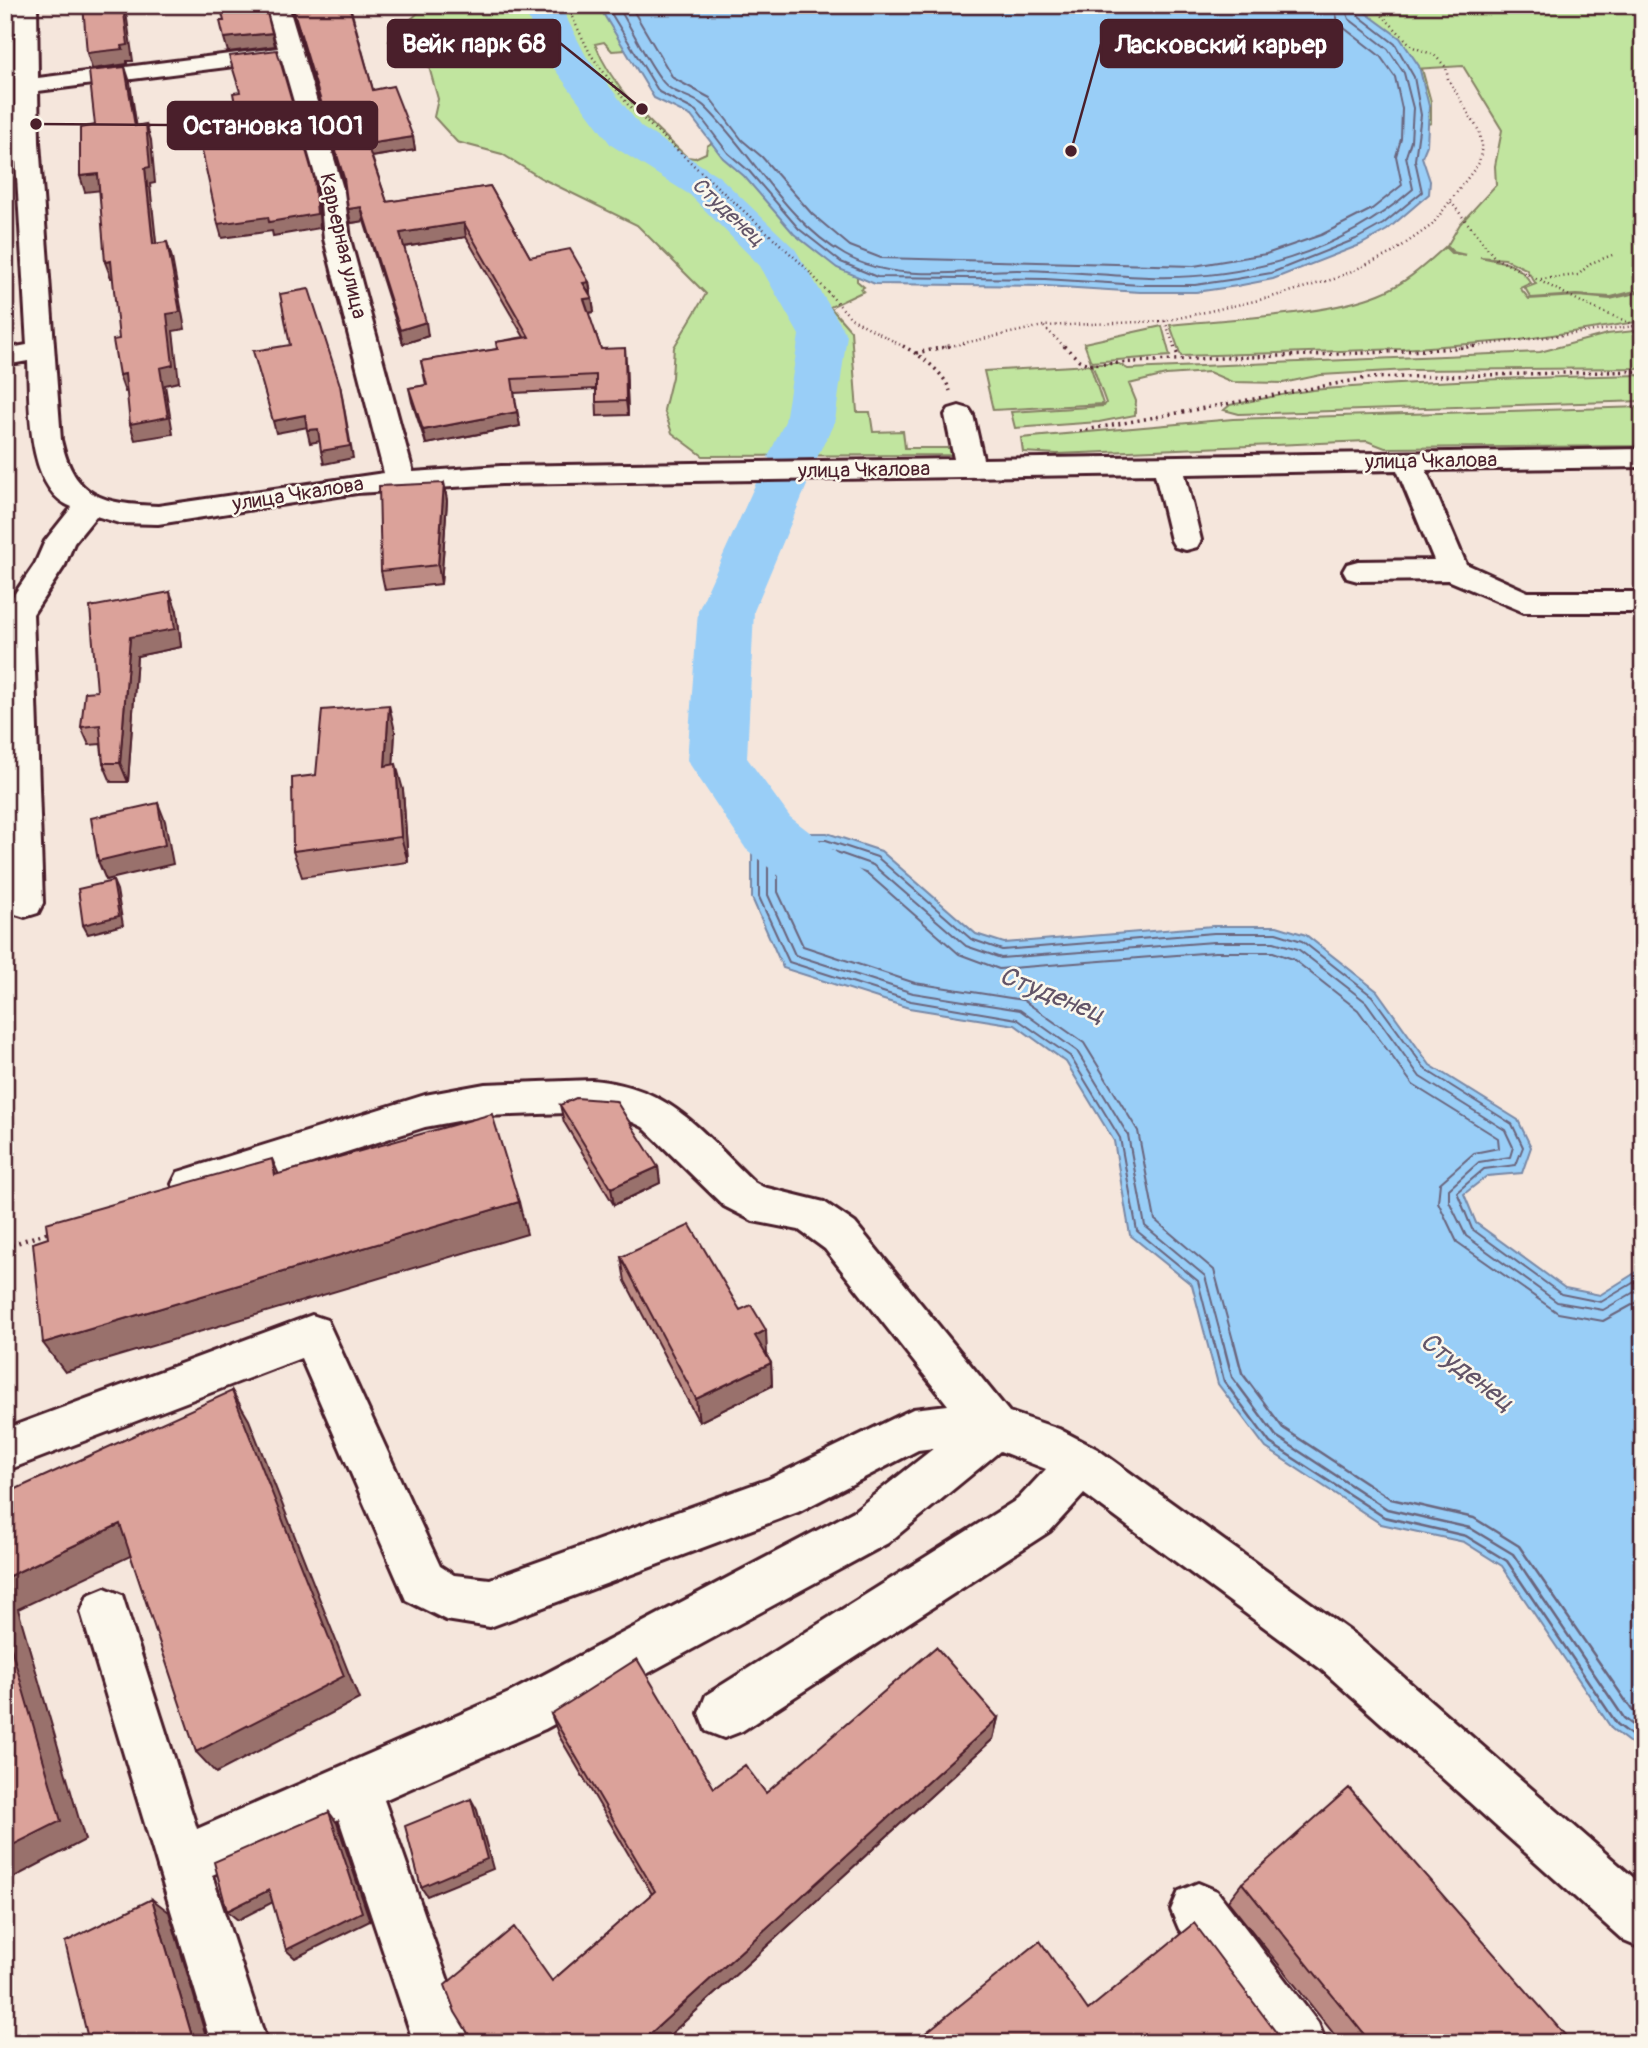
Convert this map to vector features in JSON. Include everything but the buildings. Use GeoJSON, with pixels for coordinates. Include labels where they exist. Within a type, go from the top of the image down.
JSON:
{"type":"FeatureCollection","features":[{"type":"Feature","properties":{"kind":"street","name":"улица Чкалова"},"geometry":{"type":"LineString","coordinates":[[26,5],[26,86],[39,351],[43,409],[52,464],[69,492],[90,504],[119,514],[158,515],[400,481],[564,474],[1643,458]]}},
{"type":"Feature","properties":{"kind":"street","name":"Карьерная улица"},"geometry":{"type":"LineString","coordinates":[[277,5],[332,192],[337,239],[397,460],[400,481]]}},
{"type":"Feature","properties":{"kind":"street"},"geometry":{"type":"LineString","coordinates":[[26,86],[291,53]]}},
{"type":"Feature","properties":{"kind":"street"},"geometry":{"type":"LineString","coordinates":[[5,162],[30,159]]}},
{"type":"Feature","properties":{"kind":"street"},"geometry":{"type":"LineString","coordinates":[[5,356],[39,351]]}},
{"type":"Feature","properties":{"kind":"street"},"geometry":{"type":"LineString","coordinates":[[959,415],[971,470]]}},
{"type":"Feature","properties":{"kind":"street"},"geometry":{"type":"LineString","coordinates":[[1408,461],[1452,570]]}},
{"type":"Feature","properties":{"kind":"street"},"geometry":{"type":"LineString","coordinates":[[1168,465],[1186,540]]}},
{"type":"Feature","properties":{"kind":"street"},"geometry":{"type":"LineString","coordinates":[[25,904],[18,614],[50,565],[60,541],[90,504]]}},
{"type":"Feature","properties":{"kind":"street"},"geometry":{"type":"LineString","coordinates":[[1359,571],[1452,570],[1524,602],[1643,602]]}},
{"type":"Feature","properties":{"kind":"street"},"geometry":{"type":"LineString","coordinates":[[153,1197],[303,1147],[425,1111],[485,1100],[592,1096],[623,1100],[657,1115],[738,1194],[753,1203],[809,1215],[840,1236],[994,1428]]}},
{"type":"Feature","properties":{"kind":"street"},"geometry":{"type":"LineString","coordinates":[[5,1450],[312,1334],[423,1583],[436,1594],[454,1600],[490,1602],[782,1496],[913,1430],[955,1425],[994,1428],[1043,1444],[1081,1464],[1338,1652],[1643,1922]]}},
{"type":"Feature","properties":{"kind":"street"},"geometry":{"type":"LineString","coordinates":[[181,1862],[527,1711],[871,1527],[994,1428]]}},
{"type":"Feature","properties":{"kind":"street"},"geometry":{"type":"LineString","coordinates":[[724,1713],[1034,1515],[1081,1464]]}},
{"type":"Feature","properties":{"kind":"street"},"geometry":{"type":"LineString","coordinates":[[105,1612],[239,2043]]}},
{"type":"Feature","properties":{"kind":"street"},"geometry":{"type":"LineString","coordinates":[[354,1787],[442,2043]]}},
{"type":"Feature","properties":{"kind":"street"},"geometry":{"type":"LineString","coordinates":[[1198,1910],[1298,2043]]}},
{"type":"Feature","properties":{"kind":"path"},"geometry":{"type":"LineString","coordinates":[[566,5],[592,55],[629,106],[805,267],[851,318],[916,353],[947,382],[959,415]]}},
{"type":"Feature","properties":{"kind":"path"},"geometry":{"type":"LineString","coordinates":[[916,353],[1043,326],[1165,321],[1268,298],[1334,279],[1392,253],[1432,225],[1479,163],[1482,146],[1479,131],[1448,79],[1446,66],[1434,55],[1413,47],[1372,5]]}},
{"type":"Feature","properties":{"kind":"path"},"geometry":{"type":"LineString","coordinates":[[1451,202],[1495,258],[1593,308],[1637,325]]}},
{"type":"Feature","properties":{"kind":"path"},"geometry":{"type":"LineString","coordinates":[[1540,280],[1578,275],[1591,263],[1615,254]]}},
{"type":"Feature","properties":{"kind":"path"},"geometry":{"type":"LineString","coordinates":[[1165,321],[1179,358]]}},
{"type":"Feature","properties":{"kind":"path"},"geometry":{"type":"LineString","coordinates":[[1043,326],[1079,360],[1090,365],[1179,358],[1407,352],[1524,342],[1643,325]]}},
{"type":"Feature","properties":{"kind":"path"},"geometry":{"type":"LineString","coordinates":[[1080,431],[1367,378],[1643,372]]}},
{"type":"Feature","properties":{"kind":"path"},"geometry":{"type":"LineString","coordinates":[[5,1247],[54,1231]]}},
{"type":"Feature","properties":{"kind":"green space"},"geometry":{"type":"Polygon","coordinates":[[[424,5],[619,5],[641,49],[612,51],[604,42],[595,44],[612,77],[634,105],[687,157],[695,158],[706,153],[707,146],[719,138],[857,271],[857,281],[864,287],[861,289],[864,291],[830,307],[851,331],[857,412],[870,412],[873,432],[903,431],[905,448],[955,448],[956,455],[703,456],[672,433],[664,410],[672,377],[674,347],[706,294],[637,225],[541,178],[502,154],[457,142],[434,117],[438,99],[424,49],[389,41],[424,5]]]}},
{"type":"Feature","properties":{"kind":"green space"},"geometry":{"type":"Polygon","coordinates":[[[1333,5],[1629,5],[1643,11],[1643,88],[1637,106],[1638,118],[1643,126],[1643,293],[1635,291],[1611,297],[1576,295],[1531,298],[1525,288],[1536,284],[1526,269],[1505,259],[1480,257],[1509,264],[1526,276],[1531,283],[1520,288],[1529,299],[1578,296],[1610,299],[1636,293],[1643,295],[1643,321],[1520,340],[1403,349],[1181,356],[1170,325],[1332,307],[1379,294],[1397,285],[1445,247],[1451,253],[1466,255],[1453,252],[1447,246],[1460,224],[1496,185],[1495,166],[1502,130],[1463,66],[1414,69],[1422,69],[1431,102],[1431,123],[1425,125],[1333,5]]]}},
{"type":"Feature","properties":{"kind":"green space"},"geometry":{"type":"Polygon","coordinates":[[[1162,326],[1170,356],[1091,362],[1084,343],[1162,326]]]}},
{"type":"Feature","properties":{"kind":"green space"},"geometry":{"type":"Polygon","coordinates":[[[1643,330],[1643,368],[1408,370],[1321,375],[1283,383],[1232,382],[1209,372],[1166,375],[1129,384],[1136,401],[1135,415],[1099,422],[1015,428],[1011,412],[1104,406],[1106,403],[1092,364],[1119,364],[1128,369],[1540,352],[1607,334],[1643,330]]]}},
{"type":"Feature","properties":{"kind":"green space"},"geometry":{"type":"Polygon","coordinates":[[[1090,365],[1103,404],[993,410],[984,371],[1090,365]]]}},
{"type":"Feature","properties":{"kind":"green space"},"geometry":{"type":"Polygon","coordinates":[[[1643,375],[1643,401],[1239,414],[1224,410],[1230,405],[1324,389],[1643,375]]]}},
{"type":"Feature","properties":{"kind":"green space"},"geometry":{"type":"Polygon","coordinates":[[[1643,407],[1643,446],[1385,448],[1367,441],[1057,454],[1023,452],[1021,438],[1233,419],[1643,407]]]}},
{"type":"Feature","properties":{"kind":"water"},"geometry":{"type":"Polygon","coordinates":[[[598,5],[1355,5],[1400,38],[1419,66],[1429,106],[1427,145],[1422,157],[1430,181],[1429,194],[1387,230],[1360,245],[1273,279],[1237,286],[1196,292],[1140,292],[1045,286],[875,284],[837,268],[794,234],[744,176],[723,158],[691,116],[654,98],[598,5]]]}},
{"type":"Feature","properties":{"kind":"water"},"geometry":{"type":"Polygon","coordinates":[[[768,833],[827,833],[881,851],[976,934],[1004,943],[1213,926],[1277,926],[1306,935],[1377,991],[1430,1065],[1518,1120],[1531,1147],[1522,1173],[1487,1176],[1464,1194],[1476,1223],[1565,1288],[1600,1295],[1643,1268],[1643,1753],[1612,1729],[1502,1566],[1464,1542],[1381,1524],[1266,1448],[1218,1384],[1192,1285],[1130,1235],[1114,1141],[1066,1062],[1015,1025],[909,1008],[783,968],[752,898],[752,850],[768,833]]]}},
{"type":"Feature","properties":{"kind":"waterway","name":"Студенец"},"geometry":{"type":"LineString","coordinates":[[541,5],[567,59],[626,136],[705,186],[779,259],[823,335],[810,421],[794,457]]}},
{"type":"Feature","properties":{"kind":"waterway","name":"Студенец"},"geometry":{"type":"LineString","coordinates":[[781,485],[726,611],[717,760],[768,833],[841,891]]}},
{"type":"Feature","properties":{"kind":"place","name":"Вейк парк 68"},"geometry":{"type":"Point","coordinates":[642,109]}},
{"type":"Feature","properties":{"kind":"place","name":"Остановка 1001"},"geometry":{"type":"Point","coordinates":[36,124]}},
{"type":"Feature","properties":{"kind":"place","name":"Ласковский карьер"},"geometry":{"type":"Point","coordinates":[1071,151]}}]}
